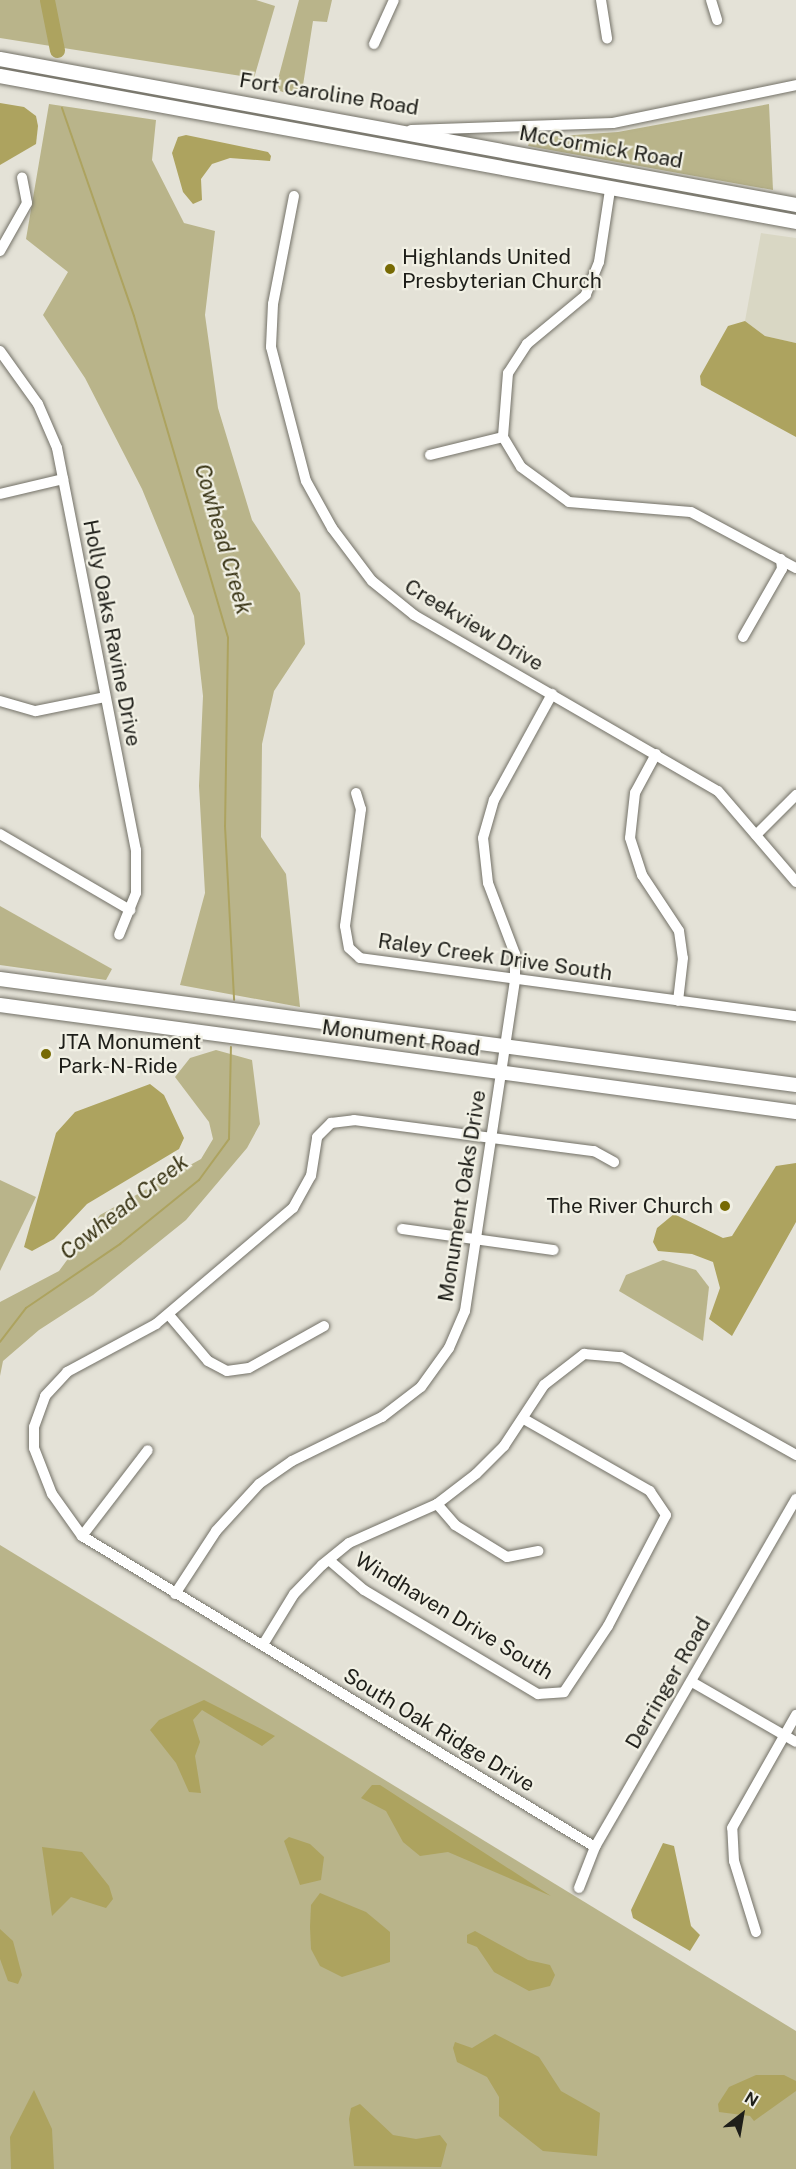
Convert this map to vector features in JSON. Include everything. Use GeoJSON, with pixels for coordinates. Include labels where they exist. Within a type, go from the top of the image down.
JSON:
{"type":"FeatureCollection","features":[{"type":"Feature","properties":{"kind":"main road","name":"Fort Caroline Road"},"geometry":{"type":"LineString","coordinates":[[0,59],[398,130]]}},
{"type":"Feature","properties":{"kind":"main road","name":"Fort Caroline Road"},"geometry":{"type":"LineString","coordinates":[[0,76],[422,153]]}},
{"type":"Feature","properties":{"kind":"main road","name":"McCormick Road"},"geometry":{"type":"LineString","coordinates":[[398,130],[796,205]]}},
{"type":"Feature","properties":{"kind":"main road"},"geometry":{"type":"LineString","coordinates":[[422,153],[432,147],[488,154],[500,150]]}},
{"type":"Feature","properties":{"kind":"main road","name":"McCormick Road"},"geometry":{"type":"LineString","coordinates":[[422,153],[610,190],[796,222]]}},
{"type":"Feature","properties":{"kind":"main road","name":"Monument Road"},"geometry":{"type":"LineString","coordinates":[[0,979],[796,1085]]}},
{"type":"Feature","properties":{"kind":"main road","name":"Monument Road"},"geometry":{"type":"LineString","coordinates":[[0,1005],[796,1112]]}},
{"type":"Feature","properties":{"kind":"street"},"geometry":{"type":"LineString","coordinates":[[374,44],[394,0]]}},
{"type":"Feature","properties":{"kind":"street"},"geometry":{"type":"LineString","coordinates":[[602,0],[607,39]]}},
{"type":"Feature","properties":{"kind":"street"},"geometry":{"type":"LineString","coordinates":[[711,0],[717,20]]}},
{"type":"Feature","properties":{"kind":"street","name":"Fort Caroline Road"},"geometry":{"type":"LineString","coordinates":[[398,130],[526,129],[624,121],[796,85]]}},
{"type":"Feature","properties":{"kind":"street"},"geometry":{"type":"LineString","coordinates":[[0,251],[27,203],[22,177]]}},
{"type":"Feature","properties":{"kind":"street"},"geometry":{"type":"LineString","coordinates":[[610,190],[598,262],[586,295],[527,344],[508,373],[503,437],[521,467],[569,502],[691,513],[796,568]]}},
{"type":"Feature","properties":{"kind":"street","name":"Creekview Drive"},"geometry":{"type":"LineString","coordinates":[[294,196],[273,304],[271,347],[315,502],[356,561],[392,600],[718,791],[796,882]]}},
{"type":"Feature","properties":{"kind":"street","name":"Holly Oaks Ravine Drive"},"geometry":{"type":"LineString","coordinates":[[0,351],[48,423],[63,479],[136,850],[130,910],[119,935]]}},
{"type":"Feature","properties":{"kind":"street"},"geometry":{"type":"LineString","coordinates":[[430,455],[503,437]]}},
{"type":"Feature","properties":{"kind":"street"},"geometry":{"type":"LineString","coordinates":[[0,494],[63,479]]}},
{"type":"Feature","properties":{"kind":"street"},"geometry":{"type":"LineString","coordinates":[[743,638],[782,569],[781,559]]}},
{"type":"Feature","properties":{"kind":"street","name":"Monument Oaks Drive"},"geometry":{"type":"LineString","coordinates":[[176,1594],[216,1531],[259,1484],[292,1461],[382,1417],[421,1386],[449,1348],[465,1311],[479,1239],[515,980],[515,954],[488,883],[483,838],[494,800],[552,694]]}},
{"type":"Feature","properties":{"kind":"street"},"geometry":{"type":"LineString","coordinates":[[0,701],[36,711],[105,697]]}},
{"type":"Feature","properties":{"kind":"street"},"geometry":{"type":"LineString","coordinates":[[656,754],[635,794],[630,838],[642,875],[679,931],[683,958],[678,1001]]}},
{"type":"Feature","properties":{"kind":"street","name":"Raley Creek Drive South"},"geometry":{"type":"LineString","coordinates":[[356,793],[361,809],[345,926],[350,948],[370,961],[796,1016]]}},
{"type":"Feature","properties":{"kind":"street"},"geometry":{"type":"LineString","coordinates":[[756,835],[796,795]]}},
{"type":"Feature","properties":{"kind":"street"},"geometry":{"type":"LineString","coordinates":[[0,834],[130,910]]}},
{"type":"Feature","properties":{"kind":"street"},"geometry":{"type":"LineString","coordinates":[[148,1450],[82,1536],[51,1494],[38,1458],[39,1408],[67,1372],[169,1315],[293,1208],[306,1188],[317,1137],[326,1126],[354,1120],[594,1151],[614,1162]]}},
{"type":"Feature","properties":{"kind":"street"},"geometry":{"type":"LineString","coordinates":[[402,1229],[554,1250]]}},
{"type":"Feature","properties":{"kind":"street"},"geometry":{"type":"LineString","coordinates":[[169,1315],[208,1361],[227,1371],[249,1368],[324,1326]]}},
{"type":"Feature","properties":{"kind":"street"},"geometry":{"type":"LineString","coordinates":[[264,1643],[294,1594],[328,1560],[350,1543],[437,1503],[504,1446],[553,1375],[593,1353],[621,1357],[796,1455]]}},
{"type":"Feature","properties":{"kind":"street","name":"Windhaven Drive South"},"geometry":{"type":"LineString","coordinates":[[328,1560],[364,1590],[538,1694],[564,1692],[661,1532],[664,1509],[650,1491],[524,1419]]}},
{"type":"Feature","properties":{"kind":"street","name":"Derringer Road"},"geometry":{"type":"LineString","coordinates":[[579,1888],[595,1847],[796,1499]]}},
{"type":"Feature","properties":{"kind":"street"},"geometry":{"type":"LineString","coordinates":[[437,1503],[455,1525],[507,1557],[538,1551]]}},
{"type":"Feature","properties":{"kind":"street","name":"South Oak Ridge Drive"},"geometry":{"type":"LineString","coordinates":[[82,1536],[176,1594],[264,1643],[595,1847]]}},
{"type":"Feature","properties":{"kind":"street"},"geometry":{"type":"LineString","coordinates":[[692,1682],[796,1742]]}},
{"type":"Feature","properties":{"kind":"street"},"geometry":{"type":"LineString","coordinates":[[756,1932],[734,1861],[732,1828],[796,1715]]}},
{"type":"Feature","properties":{"kind":"shaded area"},"geometry":{"type":"Polygon","coordinates":[[[0,0],[256,0],[275,6],[254,78],[0,38],[0,0]]]}},
{"type":"Feature","properties":{"kind":"shaded area"},"geometry":{"type":"Polygon","coordinates":[[[299,0],[332,0],[327,22],[313,21],[301,98],[280,91],[277,83],[299,0]]]}},
{"type":"Feature","properties":{"kind":"shaded area"},"geometry":{"type":"Polygon","coordinates":[[[0,103],[24,107],[36,116],[38,126],[36,144],[0,165],[0,103]]]}},
{"type":"Feature","properties":{"kind":"shaded area"},"geometry":{"type":"Polygon","coordinates":[[[49,104],[156,120],[152,160],[184,223],[215,231],[205,315],[218,408],[252,520],[300,593],[305,644],[274,691],[262,744],[261,837],[286,874],[300,1007],[180,985],[205,893],[199,786],[203,696],[194,616],[142,489],[85,378],[43,315],[68,272],[26,239],[49,104]]]}},
{"type":"Feature","properties":{"kind":"shaded area"},"geometry":{"type":"Polygon","coordinates":[[[769,104],[773,190],[528,146],[531,138],[618,132],[769,104]]]}},
{"type":"Feature","properties":{"kind":"shaded area"},"geometry":{"type":"Polygon","coordinates":[[[186,135],[268,152],[271,156],[270,161],[230,158],[212,164],[201,179],[202,200],[193,204],[183,192],[172,153],[178,137],[186,135]]]}},
{"type":"Feature","properties":{"kind":"shaded area"},"geometry":{"type":"Polygon","coordinates":[[[761,233],[796,238],[796,343],[765,336],[745,321],[761,233]]]}},
{"type":"Feature","properties":{"kind":"shaded area"},"geometry":{"type":"Polygon","coordinates":[[[745,321],[765,336],[796,343],[796,437],[701,385],[700,376],[728,326],[745,321]]]}},
{"type":"Feature","properties":{"kind":"shaded area"},"geometry":{"type":"Polygon","coordinates":[[[0,906],[112,969],[106,980],[0,965],[0,906]]]}},
{"type":"Feature","properties":{"kind":"shaded area"},"geometry":{"type":"Polygon","coordinates":[[[216,1050],[252,1060],[260,1124],[247,1148],[186,1220],[93,1295],[39,1330],[3,1361],[0,1376],[0,1302],[59,1271],[100,1215],[201,1159],[213,1139],[209,1122],[175,1077],[190,1058],[216,1050]]]}},
{"type":"Feature","properties":{"kind":"shaded area"},"geometry":{"type":"Polygon","coordinates":[[[150,1084],[164,1095],[184,1138],[179,1149],[87,1204],[54,1239],[32,1251],[24,1247],[56,1133],[75,1112],[150,1084]]]}},
{"type":"Feature","properties":{"kind":"shaded area"},"geometry":{"type":"Polygon","coordinates":[[[796,1163],[796,1222],[732,1336],[709,1319],[720,1288],[713,1262],[692,1254],[658,1251],[653,1242],[657,1228],[674,1214],[723,1238],[732,1236],[776,1166],[796,1163]]]}},
{"type":"Feature","properties":{"kind":"shaded area"},"geometry":{"type":"Polygon","coordinates":[[[0,1180],[36,1197],[0,1271],[0,1180]]]}},
{"type":"Feature","properties":{"kind":"shaded area"},"geometry":{"type":"Polygon","coordinates":[[[663,1260],[696,1270],[709,1287],[703,1341],[619,1291],[626,1275],[663,1260]]]}},
{"type":"Feature","properties":{"kind":"shaded area"},"geometry":{"type":"Polygon","coordinates":[[[0,1545],[796,2031],[796,2169],[0,2169],[0,1545]]]}},
{"type":"Feature","properties":{"kind":"shaded area"},"geometry":{"type":"Polygon","coordinates":[[[204,1700],[275,1736],[262,1746],[202,1710],[193,1720],[200,1742],[195,1756],[201,1793],[189,1792],[176,1763],[150,1730],[159,1720],[204,1700]]]}},
{"type":"Feature","properties":{"kind":"shaded area"},"geometry":{"type":"Polygon","coordinates":[[[372,1785],[380,1785],[551,1896],[448,1852],[420,1856],[403,1842],[386,1811],[361,1798],[372,1785]]]}},
{"type":"Feature","properties":{"kind":"shaded area"},"geometry":{"type":"Polygon","coordinates":[[[289,1837],[310,1844],[324,1857],[321,1880],[300,1885],[284,1841],[289,1837]]]}},
{"type":"Feature","properties":{"kind":"shaded area"},"geometry":{"type":"Polygon","coordinates":[[[663,1843],[674,1846],[691,1926],[700,1935],[690,1951],[633,1918],[631,1910],[663,1843]]]}},
{"type":"Feature","properties":{"kind":"shaded area"},"geometry":{"type":"Polygon","coordinates":[[[42,1847],[82,1852],[109,1886],[113,1899],[106,1908],[71,1897],[52,1916],[42,1847]]]}},
{"type":"Feature","properties":{"kind":"shaded area"},"geometry":{"type":"Polygon","coordinates":[[[320,1893],[366,1912],[390,1932],[390,1962],[342,1977],[320,1966],[311,1949],[310,1927],[311,1905],[320,1893]]]}},
{"type":"Feature","properties":{"kind":"shaded area"},"geometry":{"type":"Polygon","coordinates":[[[0,1929],[13,1941],[22,1975],[18,1984],[8,1981],[0,1959],[0,1929]]]}},
{"type":"Feature","properties":{"kind":"shaded area"},"geometry":{"type":"Polygon","coordinates":[[[475,1931],[528,1960],[550,1965],[555,1975],[550,1986],[529,1991],[494,1972],[477,1947],[467,1943],[467,1935],[475,1931]]]}},
{"type":"Feature","properties":{"kind":"shaded area"},"geometry":{"type":"Polygon","coordinates":[[[495,2034],[539,2057],[561,2091],[600,2113],[597,2156],[543,2151],[499,2116],[499,2097],[487,2077],[457,2062],[453,2048],[455,2042],[472,2048],[495,2034]]]}},
{"type":"Feature","properties":{"kind":"shaded area"},"geometry":{"type":"Polygon","coordinates":[[[756,2075],[784,2075],[796,2081],[796,2091],[754,2121],[750,2116],[719,2112],[718,2104],[729,2087],[756,2075]]]}},
{"type":"Feature","properties":{"kind":"shaded area"},"geometry":{"type":"Polygon","coordinates":[[[34,2090],[52,2129],[54,2169],[11,2169],[10,2137],[34,2090]]]}},
{"type":"Feature","properties":{"kind":"shaded area"},"geometry":{"type":"Polygon","coordinates":[[[360,2104],[393,2135],[416,2139],[440,2135],[447,2144],[441,2167],[354,2166],[349,2119],[351,2108],[360,2104]]]}},
{"type":"Feature","properties":{"kind":"waterway","name":"Cowhead Creek"},"geometry":{"type":"LineString","coordinates":[[47,0],[57,50]]}},
{"type":"Feature","properties":{"kind":"waterway","name":"Cowhead Creek"},"geometry":{"type":"LineString","coordinates":[[62,108],[134,316],[228,638],[225,826],[234,1000]]}},
{"type":"Feature","properties":{"kind":"waterway","name":"Cowhead Creek"},"geometry":{"type":"LineString","coordinates":[[0,1342],[26,1308],[120,1244],[199,1180],[229,1139],[231,1047]]}},
{"type":"Feature","properties":{"kind":"place","name":"Highlands United Presbyterian Church"},"geometry":{"type":"Point","coordinates":[390,269]}},
{"type":"Feature","properties":{"kind":"place","name":"JTA Monument Park-N-Ride"},"geometry":{"type":"Point","coordinates":[46,1054]}},
{"type":"Feature","properties":{"kind":"place","name":"The River Church"},"geometry":{"type":"Point","coordinates":[725,1206]}}]}
